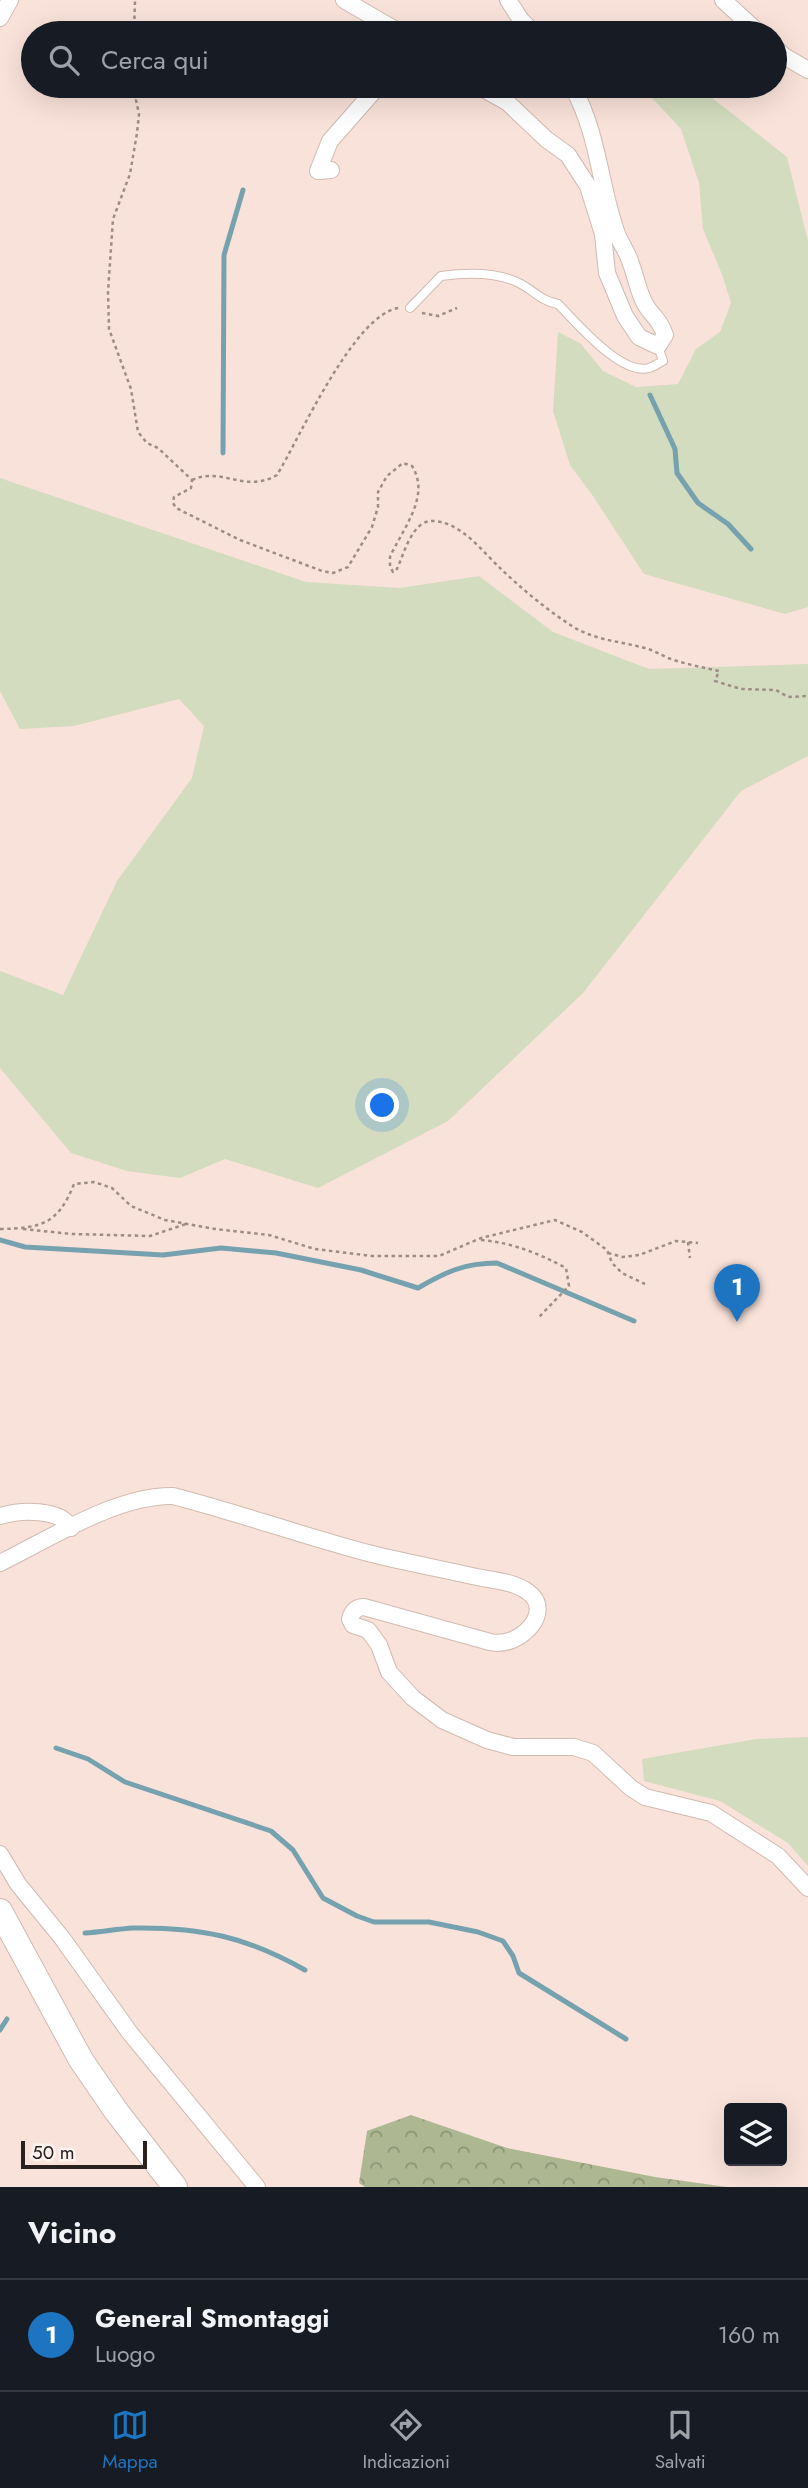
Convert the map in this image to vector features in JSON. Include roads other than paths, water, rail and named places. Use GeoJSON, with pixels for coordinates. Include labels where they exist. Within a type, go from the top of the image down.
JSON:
{"type":"FeatureCollection","features":[{"type":"Feature","properties":{"kind":"main road"},"geometry":{"type":"LineString","coordinates":[[0,1911],[99,2088],[175,2187]]}},
{"type":"Feature","properties":{"kind":"street"},"geometry":{"type":"LineString","coordinates":[[0,18],[10,0]]}},
{"type":"Feature","properties":{"kind":"street"},"geometry":{"type":"LineString","coordinates":[[344,0],[380,21]]}},
{"type":"Feature","properties":{"kind":"street"},"geometry":{"type":"LineString","coordinates":[[508,0],[522,21]]}},
{"type":"Feature","properties":{"kind":"street"},"geometry":{"type":"LineString","coordinates":[[723,0],[746,21]]}},
{"type":"Feature","properties":{"kind":"street"},"geometry":{"type":"LineString","coordinates":[[787,58],[808,70]]}},
{"type":"Feature","properties":{"kind":"street"},"geometry":{"type":"LineString","coordinates":[[331,170],[317,171],[330,141],[368,98]]}},
{"type":"Feature","properties":{"kind":"street"},"geometry":{"type":"LineString","coordinates":[[500,98],[568,155],[588,186],[603,234],[607,273],[625,316],[639,337],[658,346],[665,335],[663,328],[646,307],[631,262],[617,235],[603,184],[596,144],[579,98]]}},
{"type":"Feature","properties":{"kind":"street"},"geometry":{"type":"LineString","coordinates":[[0,1563],[111,1508],[155,1496],[173,1496],[367,1552],[504,1583],[528,1591],[534,1598],[536,1607],[533,1624],[519,1637],[506,1643],[490,1643],[364,1606],[359,1607],[350,1619],[353,1625],[368,1630],[379,1645],[388,1672],[413,1698],[442,1720],[487,1741],[513,1747],[574,1747],[593,1753],[631,1788],[645,1797],[711,1813],[778,1856],[808,1888]]}},
{"type":"Feature","properties":{"kind":"street"},"geometry":{"type":"LineString","coordinates":[[0,1516],[26,1513],[56,1516],[64,1518],[71,1528]]}},
{"type":"Feature","properties":{"kind":"street"},"geometry":{"type":"LineString","coordinates":[[0,1854],[18,1884],[62,1938],[130,2033],[257,2187]]}},
{"type":"Feature","properties":{"kind":"lane"},"geometry":{"type":"LineString","coordinates":[[410,308],[440,276],[458,274],[509,278],[546,302],[558,304],[614,359],[633,367],[647,369],[663,360],[658,346]]}},
{"type":"Feature","properties":{"kind":"waterway"},"geometry":{"type":"LineString","coordinates":[[223,453],[224,255],[243,190]]}},
{"type":"Feature","properties":{"kind":"waterway"},"geometry":{"type":"LineString","coordinates":[[650,395],[675,449],[677,473],[698,503],[728,524],[751,549]]}},
{"type":"Feature","properties":{"kind":"waterway"},"geometry":{"type":"LineString","coordinates":[[0,1240],[25,1247],[163,1255],[221,1248],[276,1253],[361,1270],[418,1288],[456,1269],[497,1263],[634,1321]]}},
{"type":"Feature","properties":{"kind":"waterway"},"geometry":{"type":"LineString","coordinates":[[56,1748],[88,1759],[125,1782],[271,1831],[293,1850],[323,1898],[357,1916],[374,1922],[429,1922],[478,1932],[503,1941],[513,1956],[519,1973],[626,2039]]}},
{"type":"Feature","properties":{"kind":"waterway"},"geometry":{"type":"LineString","coordinates":[[85,1933],[133,1928],[202,1932],[263,1949],[305,1970]]}},
{"type":"Feature","properties":{"kind":"waterway"},"geometry":{"type":"LineString","coordinates":[[0,2030],[7,2019]]}},
{"type":"Feature","properties":{"kind":"place","name":"General Smontaggi"},"geometry":{"type":"Point","coordinates":[737,1322]}}]}
